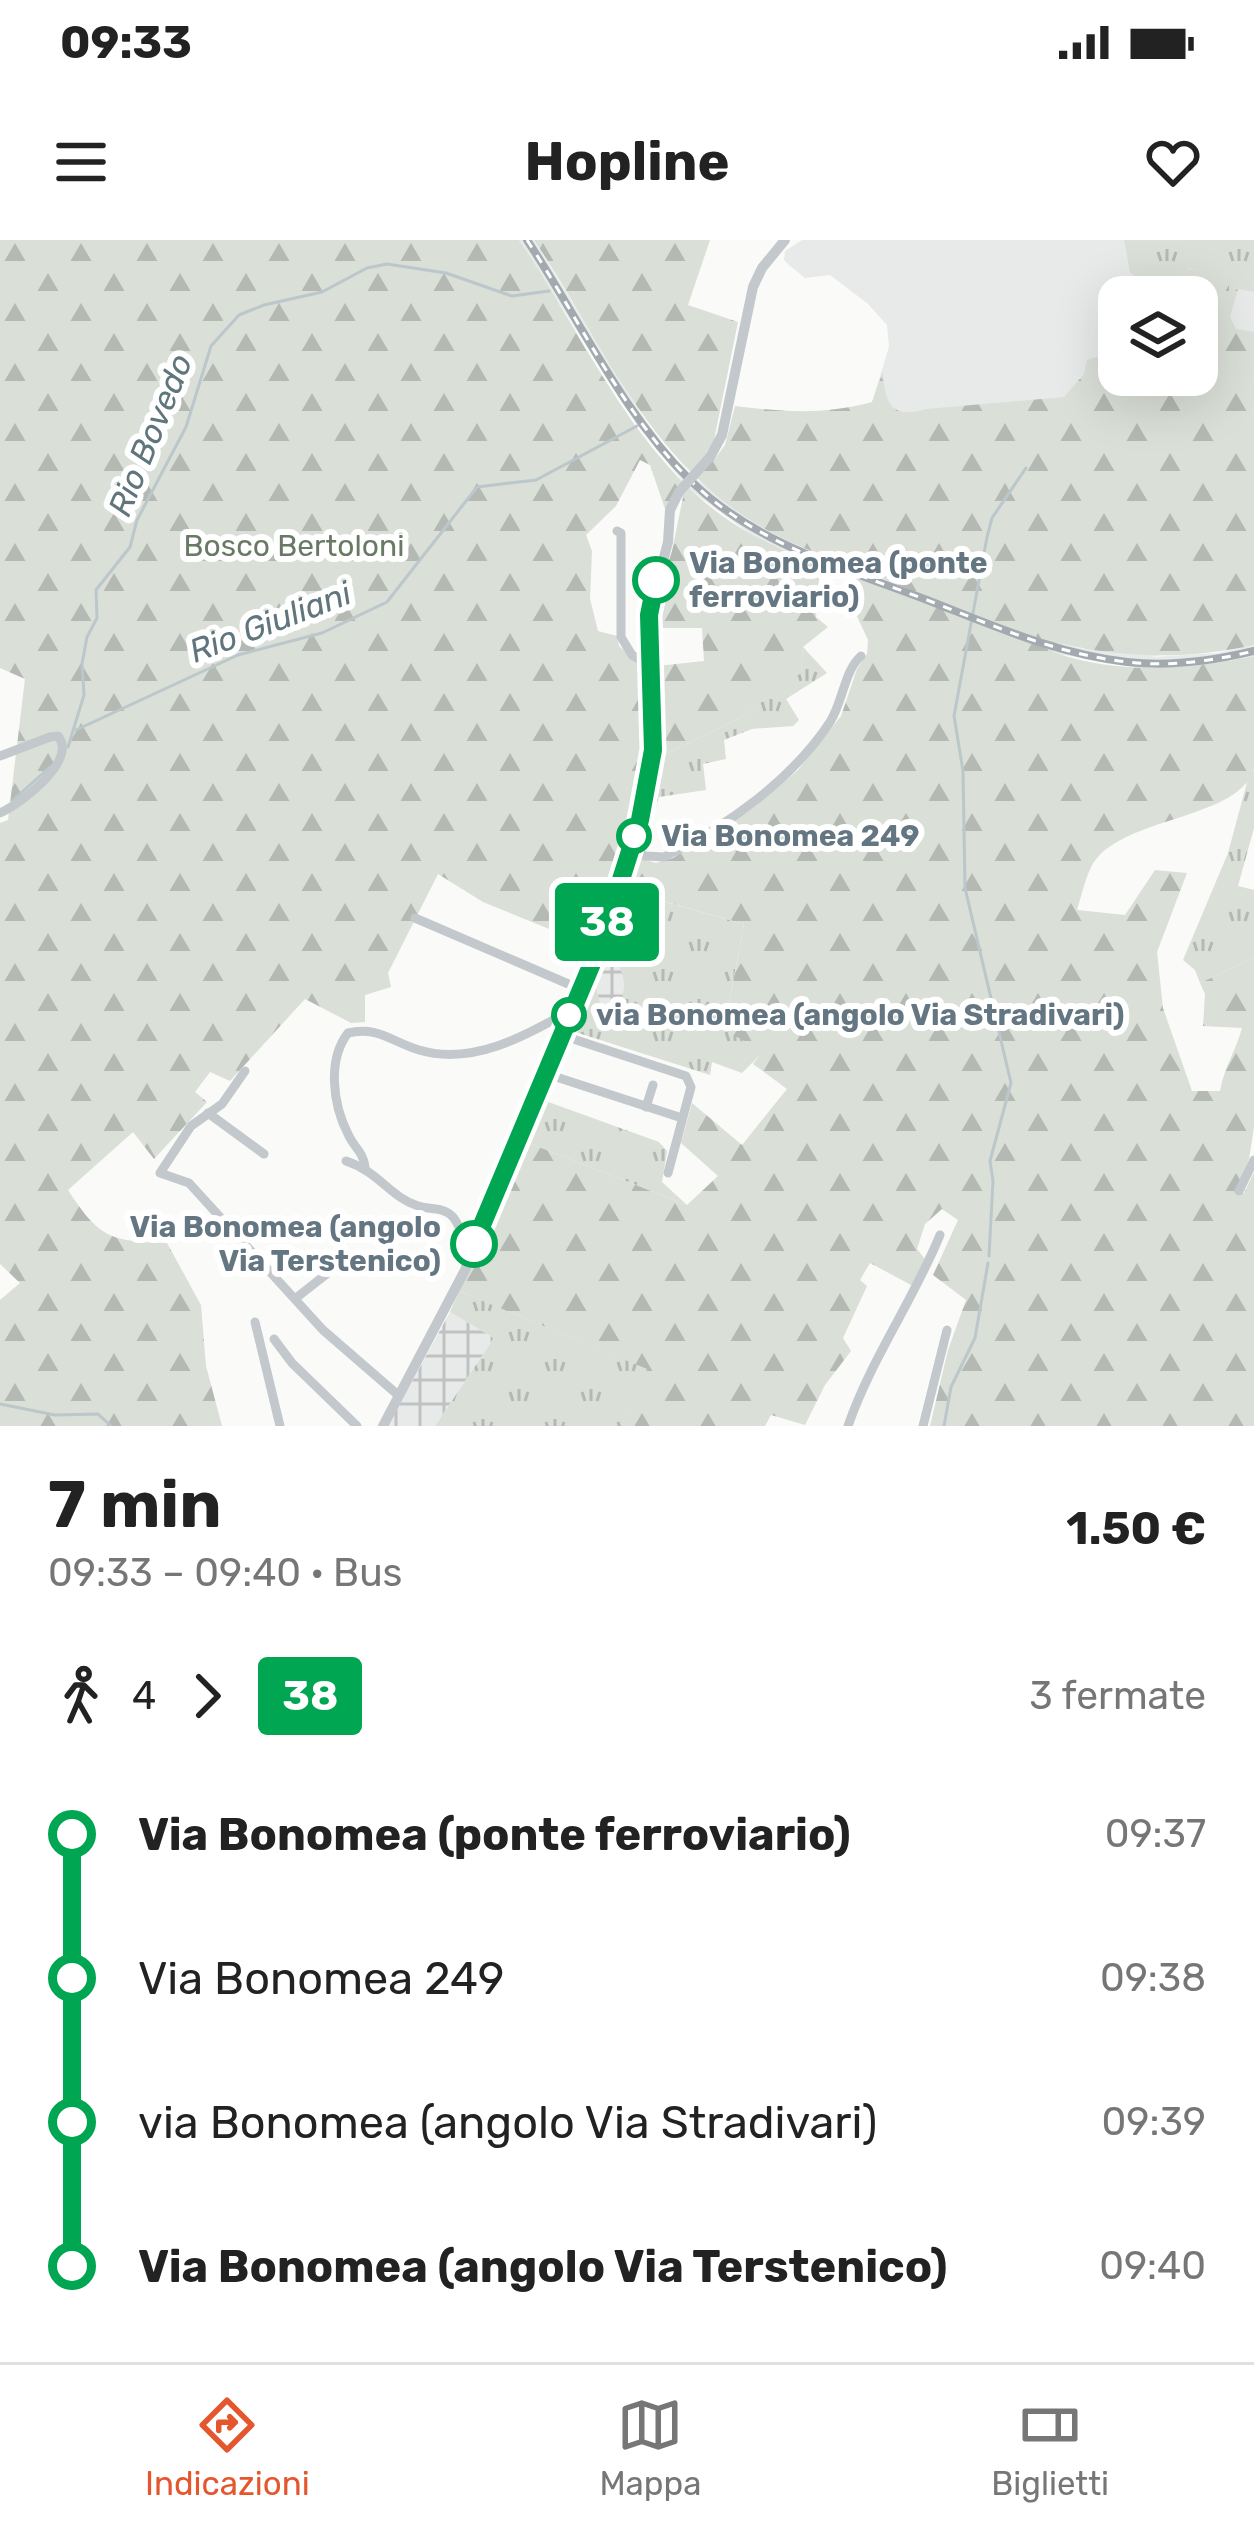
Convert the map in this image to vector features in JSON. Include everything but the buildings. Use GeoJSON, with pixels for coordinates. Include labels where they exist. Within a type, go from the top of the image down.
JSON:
{"type":"FeatureCollection","features":[{"type":"Feature","properties":{"kind":"street"},"geometry":{"type":"LineString","coordinates":[[383,1426],[455,1291],[601,942],[643,807],[653,750],[649,615],[668,542],[670,510],[722,435],[757,277],[785,240]]}},
{"type":"Feature","properties":{"kind":"street"},"geometry":{"type":"LineString","coordinates":[[617,531],[621,533],[620,637],[632,655],[648,664]]}},
{"type":"Feature","properties":{"kind":"street"},"geometry":{"type":"LineString","coordinates":[[630,848],[653,858],[671,854],[774,784],[825,730],[860,656]]}},
{"type":"Feature","properties":{"kind":"street"},"geometry":{"type":"LineString","coordinates":[[0,756],[50,737],[58,736],[64,744],[55,766],[27,797],[0,813]]}},
{"type":"Feature","properties":{"kind":"street"},"geometry":{"type":"LineString","coordinates":[[416,918],[580,989]]}},
{"type":"Feature","properties":{"kind":"street"},"geometry":{"type":"LineString","coordinates":[[365,1167],[364,1154],[347,1132],[332,1065],[348,1034],[381,1031],[418,1050],[456,1056],[514,1039],[571,1010]]}},
{"type":"Feature","properties":{"kind":"street"},"geometry":{"type":"LineString","coordinates":[[561,1035],[686,1076],[691,1087],[668,1173]]}},
{"type":"Feature","properties":{"kind":"street"},"geometry":{"type":"LineString","coordinates":[[583,1086],[590,1070]]}},
{"type":"Feature","properties":{"kind":"street"},"geometry":{"type":"LineString","coordinates":[[245,1071],[222,1104],[191,1126],[160,1173],[189,1184],[323,1330],[398,1395]]}},
{"type":"Feature","properties":{"kind":"street"},"geometry":{"type":"LineString","coordinates":[[544,1072],[682,1118]]}},
{"type":"Feature","properties":{"kind":"street"},"geometry":{"type":"LineString","coordinates":[[646,1107],[653,1085]]}},
{"type":"Feature","properties":{"kind":"street"},"geometry":{"type":"LineString","coordinates":[[208,1113],[264,1154]]}},
{"type":"Feature","properties":{"kind":"street"},"geometry":{"type":"LineString","coordinates":[[1239,1191],[1254,1160]]}},
{"type":"Feature","properties":{"kind":"street"},"geometry":{"type":"LineString","coordinates":[[346,1161],[365,1167],[419,1207],[452,1215],[472,1249]]}},
{"type":"Feature","properties":{"kind":"street"},"geometry":{"type":"LineString","coordinates":[[848,1426],[863,1384],[914,1294],[940,1235]]}},
{"type":"Feature","properties":{"kind":"street"},"geometry":{"type":"LineString","coordinates":[[296,1298],[347,1258]]}},
{"type":"Feature","properties":{"kind":"street"},"geometry":{"type":"LineString","coordinates":[[255,1322],[280,1426]]}},
{"type":"Feature","properties":{"kind":"street"},"geometry":{"type":"LineString","coordinates":[[922,1426],[947,1330]]}},
{"type":"Feature","properties":{"kind":"street"},"geometry":{"type":"LineString","coordinates":[[274,1339],[357,1426]]}},
{"type":"Feature","properties":{"kind":"shaded area"},"geometry":{"type":"Polygon","coordinates":[[[519,240],[534,240],[642,415],[696,479],[763,528],[911,589],[908,598],[757,539],[689,489],[637,425],[519,240]]]}},
{"type":"Feature","properties":{"kind":"shaded area"},"geometry":{"type":"Polygon","coordinates":[[[802,240],[1254,240],[1254,631],[1152,657],[1218,653],[1254,645],[1254,656],[1185,668],[1140,668],[1053,653],[1056,643],[1085,649],[872,402],[889,347],[887,325],[830,275],[805,278],[784,260],[785,251],[802,240]]]}},
{"type":"Feature","properties":{"kind":"shaded area"},"geometry":{"type":"Polygon","coordinates":[[[617,929],[626,937],[626,993],[605,1031],[596,986],[600,954],[609,930],[617,929]]]}},
{"type":"Feature","properties":{"kind":"shaded area"},"geometry":{"type":"Polygon","coordinates":[[[450,1312],[494,1338],[435,1426],[388,1426],[450,1312]]]}},
{"type":"Feature","properties":{"kind":"green space","name":"Bosco Bertoloni"},"geometry":{"type":"Polygon","coordinates":[[[0,240],[519,240],[609,386],[659,456],[721,515],[820,565],[816,617],[828,627],[803,647],[801,673],[739,718],[660,757],[657,666],[704,661],[702,628],[656,628],[658,593],[683,497],[677,489],[666,512],[650,465],[640,460],[616,506],[586,535],[592,551],[590,599],[598,631],[617,636],[619,646],[642,667],[644,765],[591,946],[483,902],[438,874],[388,973],[391,987],[365,995],[365,1022],[351,1023],[305,999],[230,1081],[210,1072],[195,1092],[207,1102],[154,1159],[133,1132],[68,1190],[89,1219],[108,1234],[167,1243],[201,1305],[206,1366],[222,1426],[0,1426],[0,1300],[20,1283],[0,1264],[0,823],[8,820],[25,679],[0,668],[0,240]]]}},
{"type":"Feature","properties":{"kind":"green space"},"geometry":{"type":"Polygon","coordinates":[[[534,240],[710,240],[688,305],[738,322],[714,440],[706,453],[714,460],[725,445],[735,406],[804,411],[872,402],[883,371],[888,400],[905,412],[1064,397],[1084,374],[1087,360],[1098,357],[1098,396],[1218,396],[1218,276],[1173,276],[1194,269],[1229,275],[1229,294],[1238,289],[1230,317],[1236,329],[1254,332],[1254,645],[1156,655],[1057,643],[1053,652],[1103,664],[1153,668],[1254,656],[1254,769],[1244,785],[1207,808],[1113,844],[1093,863],[1077,910],[1125,915],[1155,870],[1187,873],[1157,952],[1163,1008],[1192,1091],[1220,1091],[1242,1028],[1203,1026],[1205,994],[1200,983],[1254,958],[1254,1127],[1249,1159],[1235,1194],[1244,1193],[1254,1172],[1254,1426],[930,1426],[966,1300],[933,1275],[958,1220],[942,1209],[925,1224],[917,1249],[925,1259],[913,1286],[870,1263],[860,1280],[867,1286],[843,1338],[851,1351],[825,1385],[805,1425],[771,1415],[765,1426],[623,1426],[647,1369],[459,1291],[521,1140],[687,1205],[718,1176],[681,1143],[692,1103],[742,1145],[787,1089],[753,1064],[763,1051],[724,1030],[744,924],[645,896],[634,916],[609,930],[632,856],[656,863],[673,858],[757,805],[798,770],[841,716],[867,654],[868,640],[854,610],[852,577],[908,597],[911,590],[802,547],[726,503],[660,437],[534,240]]]}},
{"type":"Feature","properties":{"kind":"green space"},"geometry":{"type":"Polygon","coordinates":[[[1124,240],[1254,240],[1254,292],[1238,289],[1229,295],[1228,276],[1188,268],[1185,276],[1134,276],[1124,240]]]}},
{"type":"Feature","properties":{"kind":"green space"},"geometry":{"type":"Polygon","coordinates":[[[803,647],[827,673],[786,699],[799,720],[793,726],[752,729],[724,740],[726,759],[703,764],[706,790],[659,797],[654,813],[647,809],[660,757],[739,718],[801,672],[803,647]]]}},
{"type":"Feature","properties":{"kind":"green space"},"geometry":{"type":"Polygon","coordinates":[[[1254,771],[1254,828],[1238,886],[1254,890],[1254,958],[1200,983],[1195,970],[1183,960],[1228,853],[1254,771]]]}},
{"type":"Feature","properties":{"kind":"green space"},"geometry":{"type":"Polygon","coordinates":[[[644,896],[744,924],[724,1029],[764,1051],[742,1073],[712,1062],[710,1075],[569,1030],[600,954],[596,986],[606,1029],[624,986],[615,959],[626,937],[617,929],[634,916],[644,896]]]}},
{"type":"Feature","properties":{"kind":"green space"},"geometry":{"type":"Polygon","coordinates":[[[540,1099],[659,1142],[667,1151],[662,1182],[687,1205],[521,1140],[540,1099]]]}},
{"type":"Feature","properties":{"kind":"green space"},"geometry":{"type":"Polygon","coordinates":[[[459,1291],[648,1369],[623,1426],[435,1426],[494,1338],[450,1312],[459,1291]]]}},
{"type":"Feature","properties":{"kind":"waterway","name":"Rio Bovedo"},"geometry":{"type":"LineString","coordinates":[[68,747],[84,695],[82,664],[87,637],[97,618],[96,590],[130,547],[137,520],[186,427],[211,346],[239,315],[322,292],[367,268],[387,264],[446,273],[512,296],[549,291]]}},
{"type":"Feature","properties":{"kind":"waterway","name":"Rio Giuliani"},"geometry":{"type":"LineString","coordinates":[[76,730],[238,655],[322,633],[387,602],[477,487],[536,480],[637,426]]}},
{"type":"Feature","properties":{"kind":"waterway"},"geometry":{"type":"LineString","coordinates":[[989,1256],[990,1161],[1011,1083],[965,888],[963,771],[954,716],[992,518],[1026,468]]}},
{"type":"Feature","properties":{"kind":"waterway","name":"Rio Bovedo"},"geometry":{"type":"LineString","coordinates":[[12,801],[50,767]]}},
{"type":"Feature","properties":{"kind":"waterway"},"geometry":{"type":"LineString","coordinates":[[944,1426],[951,1387],[975,1338],[988,1263]]}},
{"type":"Feature","properties":{"kind":"waterway"},"geometry":{"type":"LineString","coordinates":[[0,1404],[55,1415],[98,1414],[111,1426]]}},
{"type":"Feature","properties":{"kind":"railway"},"geometry":{"type":"LineString","coordinates":[[527,240],[644,426],[691,481],[743,522],[833,565],[1075,652],[1159,664],[1254,651]]}},
{"type":"Feature","properties":{"kind":"bus line","name":"38"},"geometry":{"type":"LineString","coordinates":[[474,1244],[601,942],[640,820],[653,750],[648,664],[649,615],[656,580]]}},
{"type":"Feature","properties":{"kind":"place","name":"Via Bonomea (ponte ferroviario)"},"geometry":{"type":"Point","coordinates":[656,580]}},
{"type":"Feature","properties":{"kind":"place","name":"Via Bonomea 249"},"geometry":{"type":"Point","coordinates":[634,836]}},
{"type":"Feature","properties":{"kind":"place","name":"via Bonomea (angolo Via Stradivari)"},"geometry":{"type":"Point","coordinates":[569,1015]}},
{"type":"Feature","properties":{"kind":"place","name":"Via Bonomea (angolo Via Terstenico)"},"geometry":{"type":"Point","coordinates":[474,1244]}}]}
